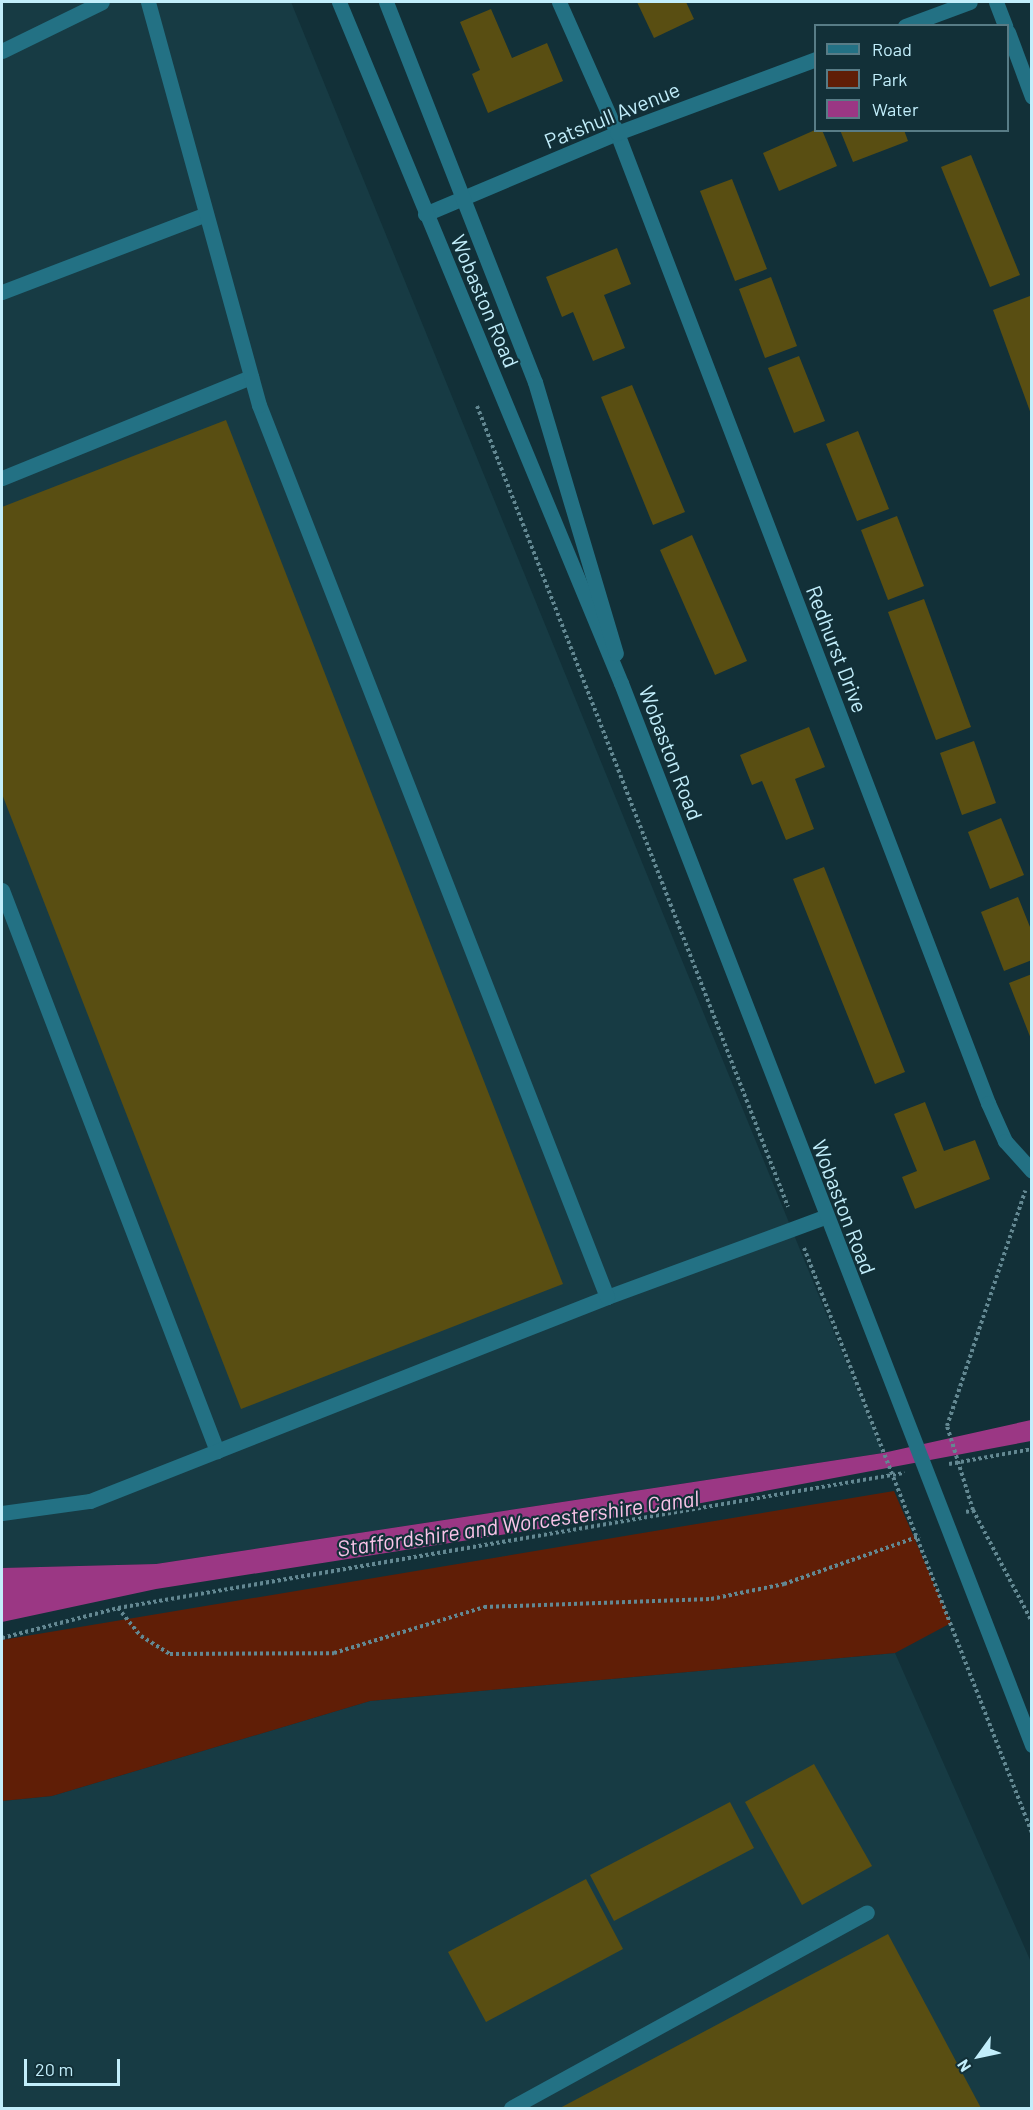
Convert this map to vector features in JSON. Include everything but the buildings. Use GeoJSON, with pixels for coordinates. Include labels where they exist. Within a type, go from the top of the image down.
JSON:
{"type":"FeatureCollection","features":[{"type":"Feature","properties":{"kind":"street"},"geometry":{"type":"LineString","coordinates":[[2,51],[102,2]]}},
{"type":"Feature","properties":{"kind":"street"},"geometry":{"type":"LineString","coordinates":[[148,2],[251,377],[607,1297]]}},
{"type":"Feature","properties":{"kind":"street","name":"Wobaston Road"},"geometry":{"type":"LineString","coordinates":[[339,2],[621,683],[825,1217],[1032,1745]]}},
{"type":"Feature","properties":{"kind":"street","name":"Wobaston Road"},"geometry":{"type":"LineString","coordinates":[[386,2],[466,198],[535,382],[608,613],[621,683]]}},
{"type":"Feature","properties":{"kind":"street","name":"Redhurst Drive"},"geometry":{"type":"LineString","coordinates":[[560,2],[617,133],[988,1102],[1005,1141],[1032,1171]]}},
{"type":"Feature","properties":{"kind":"street"},"geometry":{"type":"LineString","coordinates":[[910,24],[970,2]]}},
{"type":"Feature","properties":{"kind":"street"},"geometry":{"type":"LineString","coordinates":[[996,2],[1004,24]]}},
{"type":"Feature","properties":{"kind":"street"},"geometry":{"type":"LineString","coordinates":[[1009,35],[1032,97]]}},
{"type":"Feature","properties":{"kind":"street","name":"Patshull Avenue"},"geometry":{"type":"LineString","coordinates":[[425,214],[617,133],[814,60]]}},
{"type":"Feature","properties":{"kind":"street"},"geometry":{"type":"LineString","coordinates":[[2,292],[206,214]]}},
{"type":"Feature","properties":{"kind":"street"},"geometry":{"type":"LineString","coordinates":[[2,478],[251,377]]}},
{"type":"Feature","properties":{"kind":"street"},"geometry":{"type":"LineString","coordinates":[[2,890],[217,1451]]}},
{"type":"Feature","properties":{"kind":"street"},"geometry":{"type":"LineString","coordinates":[[2,1513],[90,1501],[607,1297],[825,1217]]}},
{"type":"Feature","properties":{"kind":"street"},"geometry":{"type":"LineString","coordinates":[[511,2109],[867,1912]]}},
{"type":"Feature","properties":{"kind":"path"},"geometry":{"type":"LineString","coordinates":[[474,396],[1032,1833]]}},
{"type":"Feature","properties":{"kind":"path"},"geometry":{"type":"LineString","coordinates":[[1032,1183],[1023,1195],[947,1426],[973,1510],[1032,1622]]}},
{"type":"Feature","properties":{"kind":"path"},"geometry":{"type":"LineString","coordinates":[[939,1466],[1032,1449]]}},
{"type":"Feature","properties":{"kind":"path"},"geometry":{"type":"LineString","coordinates":[[2,1638],[118,1608],[916,1471]]}},
{"type":"Feature","properties":{"kind":"path"},"geometry":{"type":"LineString","coordinates":[[118,1608],[141,1636],[170,1654],[334,1653],[484,1607],[711,1599],[784,1584],[918,1537],[944,1522],[973,1510]]}},
{"type":"Feature","properties":{"kind":"shaded area"},"geometry":{"type":"Polygon","coordinates":[[[2,2],[291,2],[883,1453],[156,1564],[2,1568],[2,2]]]}},
{"type":"Feature","properties":{"kind":"shaded area"},"geometry":{"type":"Polygon","coordinates":[[[895,1653],[1031,1962],[1031,2108],[2,2108],[2,1801],[52,1796],[370,1701],[895,1653]]]}},
{"type":"Feature","properties":{"kind":"green space"},"geometry":{"type":"Polygon","coordinates":[[[894,1491],[951,1623],[895,1653],[370,1701],[52,1796],[2,1801],[2,1640],[894,1491]]]}},
{"type":"Feature","properties":{"kind":"water","name":"Staffordshire and Worcestershire Canal"},"geometry":{"type":"Polygon","coordinates":[[[1031,1420],[1031,1441],[680,1507],[156,1589],[2,1622],[2,1568],[156,1564],[883,1453],[1031,1420]]]}}]}
